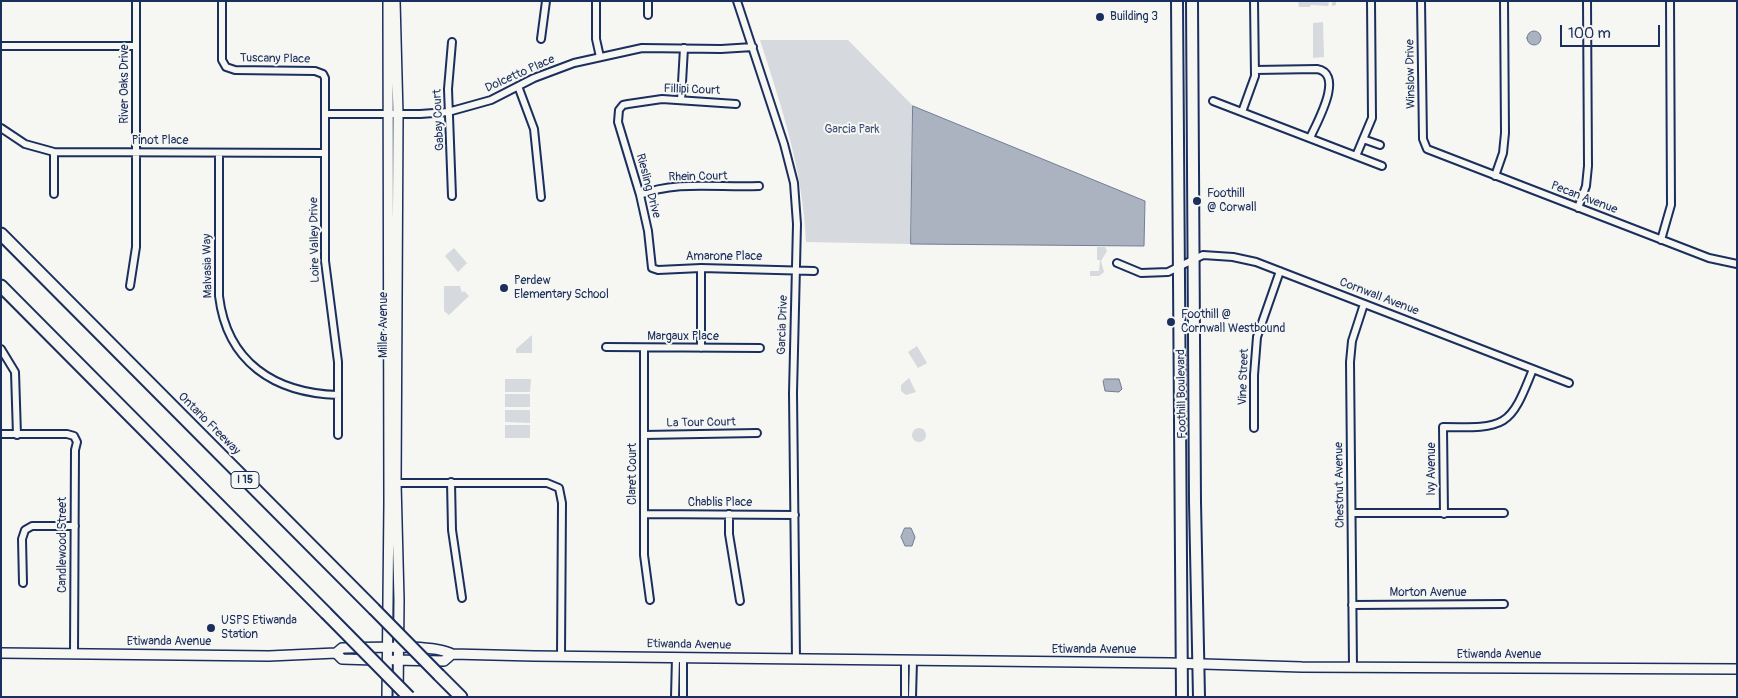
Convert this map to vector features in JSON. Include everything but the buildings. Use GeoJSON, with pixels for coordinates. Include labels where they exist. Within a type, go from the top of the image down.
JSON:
{"type":"FeatureCollection","features":[{"type":"Feature","properties":{"kind":"highway","name":"Ontario Freeway"},"geometry":{"type":"LineString","coordinates":[[1,234],[460,697]]}},
{"type":"Feature","properties":{"kind":"highway"},"geometry":{"type":"LineString","coordinates":[[1,286],[409,697]]}},
{"type":"Feature","properties":{"kind":"main road","name":"Miller Avenue"},"geometry":{"type":"LineString","coordinates":[[388,1],[392,482],[399,648],[398,697]]}},
{"type":"Feature","properties":{"kind":"main road","name":"Miller Avenue"},"geometry":{"type":"LineString","coordinates":[[387,697],[398,115],[395,1]]}},
{"type":"Feature","properties":{"kind":"main road","name":"Foothill Boulevard"},"geometry":{"type":"LineString","coordinates":[[1177,1],[1182,697]]}},
{"type":"Feature","properties":{"kind":"main road","name":"Foothill Boulevard"},"geometry":{"type":"LineString","coordinates":[[1192,1],[1193,260],[1199,697]]}},
{"type":"Feature","properties":{"kind":"main road","name":"Etiwanda Avenue"},"geometry":{"type":"LineString","coordinates":[[336,654],[342,648],[399,648],[443,649],[452,654],[679,658],[1199,663],[1353,667],[1737,669]]}},
{"type":"Feature","properties":{"kind":"main road","name":"Etiwanda Avenue"},"geometry":{"type":"LineString","coordinates":[[1,653],[269,656],[336,654],[342,659],[444,661],[452,654]]}},
{"type":"Feature","properties":{"kind":"street","name":"River Oaks Drive"},"geometry":{"type":"LineString","coordinates":[[130,286],[136,247],[136,1]]}},
{"type":"Feature","properties":{"kind":"street","name":"Tuscany Place"},"geometry":{"type":"LineString","coordinates":[[222,1],[222,60],[226,67],[235,70],[315,71],[323,74]]}},
{"type":"Feature","properties":{"kind":"street"},"geometry":{"type":"LineString","coordinates":[[541,39],[546,1]]}},
{"type":"Feature","properties":{"kind":"street"},"geometry":{"type":"LineString","coordinates":[[596,1],[596,39],[600,57]]}},
{"type":"Feature","properties":{"kind":"street"},"geometry":{"type":"LineString","coordinates":[[648,1],[648,15]]}},
{"type":"Feature","properties":{"kind":"street","name":"Garcia Drive"},"geometry":{"type":"LineString","coordinates":[[737,1],[794,183],[797,224],[793,393],[796,659]]}},
{"type":"Feature","properties":{"kind":"street"},"geometry":{"type":"LineString","coordinates":[[1242,112],[1255,70],[1254,1]]}},
{"type":"Feature","properties":{"kind":"street"},"geometry":{"type":"LineString","coordinates":[[1356,156],[1372,118],[1371,1]]}},
{"type":"Feature","properties":{"kind":"street","name":"Winslow Drive"},"geometry":{"type":"LineString","coordinates":[[1421,1],[1424,146]]}},
{"type":"Feature","properties":{"kind":"street"},"geometry":{"type":"LineString","coordinates":[[1496,176],[1505,138],[1504,1]]}},
{"type":"Feature","properties":{"kind":"street"},"geometry":{"type":"LineString","coordinates":[[1578,208],[1586,186],[1588,166],[1587,1]]}},
{"type":"Feature","properties":{"kind":"street"},"geometry":{"type":"LineString","coordinates":[[1661,240],[1671,205],[1670,1]]}},
{"type":"Feature","properties":{"kind":"street","name":"Gabay Court"},"geometry":{"type":"LineString","coordinates":[[452,42],[448,74],[452,196]]}},
{"type":"Feature","properties":{"kind":"street"},"geometry":{"type":"LineString","coordinates":[[1,46],[136,46]]}},
{"type":"Feature","properties":{"kind":"street","name":"Dolcetto Place"},"geometry":{"type":"LineString","coordinates":[[326,114],[398,115],[448,112],[480,104],[574,63],[642,48],[753,48]]}},
{"type":"Feature","properties":{"kind":"street"},"geometry":{"type":"LineString","coordinates":[[681,100],[684,48]]}},
{"type":"Feature","properties":{"kind":"street"},"geometry":{"type":"LineString","coordinates":[[1255,70],[1317,70],[1325,72],[1330,77],[1330,89],[1310,138]]}},
{"type":"Feature","properties":{"kind":"street","name":"Loire Valley Drive"},"geometry":{"type":"LineString","coordinates":[[323,74],[326,81],[325,261],[338,362],[338,435]]}},
{"type":"Feature","properties":{"kind":"street"},"geometry":{"type":"LineString","coordinates":[[518,86],[534,129],[541,197]]}},
{"type":"Feature","properties":{"kind":"street","name":"Fillipi Court"},"geometry":{"type":"LineString","coordinates":[[619,110],[623,105],[628,104],[681,100],[736,104]]}},
{"type":"Feature","properties":{"kind":"street"},"geometry":{"type":"LineString","coordinates":[[1213,100],[1382,166]]}},
{"type":"Feature","properties":{"kind":"street","name":"Riesling Drive"},"geometry":{"type":"LineString","coordinates":[[619,110],[618,122],[640,195],[648,231],[652,268]]}},
{"type":"Feature","properties":{"kind":"street","name":"Pinot Place"},"geometry":{"type":"LineString","coordinates":[[1,128],[25,144],[54,152],[325,153]]}},
{"type":"Feature","properties":{"kind":"street"},"geometry":{"type":"LineString","coordinates":[[1364,139],[1380,145]]}},
{"type":"Feature","properties":{"kind":"street","name":"Pecan Avenue"},"geometry":{"type":"LineString","coordinates":[[1424,146],[1661,240],[1709,258],[1737,264]]}},
{"type":"Feature","properties":{"kind":"street"},"geometry":{"type":"LineString","coordinates":[[54,152],[54,194]]}},
{"type":"Feature","properties":{"kind":"street","name":"Malvasia Way"},"geometry":{"type":"LineString","coordinates":[[219,153],[219,296],[223,317],[231,337],[248,360],[262,374],[277,383],[311,394],[338,395]]}},
{"type":"Feature","properties":{"kind":"street","name":"Rhein Court"},"geometry":{"type":"LineString","coordinates":[[640,195],[651,190],[671,188],[758,186]]}},
{"type":"Feature","properties":{"kind":"street","name":"Cornwall Avenue"},"geometry":{"type":"LineString","coordinates":[[1117,263],[1141,272],[1168,272],[1203,255],[1225,256],[1256,262],[1569,384]]}},
{"type":"Feature","properties":{"kind":"street","name":"Amarone Place"},"geometry":{"type":"LineString","coordinates":[[652,268],[658,270],[701,268],[796,269],[814,271]]}},
{"type":"Feature","properties":{"kind":"street"},"geometry":{"type":"LineString","coordinates":[[701,268],[701,348]]}},
{"type":"Feature","properties":{"kind":"street","name":"Vine Street"},"geometry":{"type":"LineString","coordinates":[[1254,428],[1254,375],[1257,337],[1265,309],[1280,271]]}},
{"type":"Feature","properties":{"kind":"street","name":"Chestnut Avenue"},"geometry":{"type":"LineString","coordinates":[[1353,667],[1350,355],[1357,322],[1364,304]]}},
{"type":"Feature","properties":{"kind":"street","name":"Margaux Place"},"geometry":{"type":"LineString","coordinates":[[606,348],[760,348]]}},
{"type":"Feature","properties":{"kind":"street","name":"Claret Court"},"geometry":{"type":"LineString","coordinates":[[644,348],[644,555],[650,600]]}},
{"type":"Feature","properties":{"kind":"street"},"geometry":{"type":"LineString","coordinates":[[1,349],[15,372],[17,435],[1,434]]}},
{"type":"Feature","properties":{"kind":"street","name":"Ivy Avenue"},"geometry":{"type":"LineString","coordinates":[[1444,514],[1444,427],[1480,428],[1503,422],[1520,402],[1533,369]]}},
{"type":"Feature","properties":{"kind":"street","name":"Candlewood Street"},"geometry":{"type":"LineString","coordinates":[[17,435],[67,434],[74,436],[77,442],[75,450],[74,654]]}},
{"type":"Feature","properties":{"kind":"street","name":"La Tour Court"},"geometry":{"type":"LineString","coordinates":[[644,434],[757,434]]}},
{"type":"Feature","properties":{"kind":"street"},"geometry":{"type":"LineString","coordinates":[[392,482],[547,483],[559,488],[562,503],[562,656]]}},
{"type":"Feature","properties":{"kind":"street"},"geometry":{"type":"LineString","coordinates":[[451,482],[452,530],[462,598]]}},
{"type":"Feature","properties":{"kind":"street"},"geometry":{"type":"LineString","coordinates":[[1352,513],[1504,513]]}},
{"type":"Feature","properties":{"kind":"street","name":"Chablis Place"},"geometry":{"type":"LineString","coordinates":[[644,514],[795,515]]}},
{"type":"Feature","properties":{"kind":"street"},"geometry":{"type":"LineString","coordinates":[[729,514],[729,534],[740,601]]}},
{"type":"Feature","properties":{"kind":"street"},"geometry":{"type":"LineString","coordinates":[[23,584],[22,539],[25,530],[32,526],[75,526]]}},
{"type":"Feature","properties":{"kind":"street","name":"Morton Avenue"},"geometry":{"type":"LineString","coordinates":[[1352,605],[1504,604]]}},
{"type":"Feature","properties":{"kind":"street"},"geometry":{"type":"LineString","coordinates":[[675,697],[679,658]]}},
{"type":"Feature","properties":{"kind":"street"},"geometry":{"type":"LineString","coordinates":[[679,658],[683,697]]}},
{"type":"Feature","properties":{"kind":"street"},"geometry":{"type":"LineString","coordinates":[[905,697],[909,661]]}},
{"type":"Feature","properties":{"kind":"street"},"geometry":{"type":"LineString","coordinates":[[909,661],[912,697]]}},
{"type":"Feature","properties":{"kind":"green space"},"geometry":{"type":"Polygon","coordinates":[[[1298,1],[1336,1],[1336,5],[1332,6],[1332,2],[1329,2],[1328,6],[1311,5],[1310,7],[1299,7],[1298,1]]]}},
{"type":"Feature","properties":{"kind":"green space"},"geometry":{"type":"Polygon","coordinates":[[[1323,22],[1324,57],[1313,58],[1313,23],[1323,22]]]}},
{"type":"Feature","properties":{"kind":"green space","name":"Garcia Park"},"geometry":{"type":"Polygon","coordinates":[[[760,40],[848,40],[913,106],[911,244],[806,242],[801,190],[796,164],[760,40]]]}},
{"type":"Feature","properties":{"kind":"green space"},"geometry":{"type":"Polygon","coordinates":[[[1097,247],[1105,247],[1107,251],[1101,261],[1104,272],[1099,276],[1090,276],[1090,271],[1099,271],[1100,260],[1097,260],[1097,247]]]}},
{"type":"Feature","properties":{"kind":"green space"},"geometry":{"type":"Polygon","coordinates":[[[454,248],[467,263],[458,272],[445,256],[454,248]]]}},
{"type":"Feature","properties":{"kind":"green space"},"geometry":{"type":"Polygon","coordinates":[[[444,286],[460,286],[462,293],[464,291],[469,296],[449,315],[444,311],[444,286]]]}},
{"type":"Feature","properties":{"kind":"green space"},"geometry":{"type":"Polygon","coordinates":[[[532,335],[532,353],[516,353],[516,349],[532,335]]]}},
{"type":"Feature","properties":{"kind":"green space"},"geometry":{"type":"Polygon","coordinates":[[[917,346],[927,363],[918,368],[908,352],[917,346]]]}},
{"type":"Feature","properties":{"kind":"green space"},"geometry":{"type":"Polygon","coordinates":[[[909,378],[916,392],[906,395],[901,391],[901,385],[909,378]]]}},
{"type":"Feature","properties":{"kind":"green space"},"geometry":{"type":"Polygon","coordinates":[[[505,379],[531,379],[530,392],[505,392],[505,379]]]}},
{"type":"Feature","properties":{"kind":"green space"},"geometry":{"type":"Polygon","coordinates":[[[505,394],[530,394],[530,407],[505,407],[505,394]]]}},
{"type":"Feature","properties":{"kind":"green space"},"geometry":{"type":"Polygon","coordinates":[[[505,410],[530,410],[530,423],[505,422],[505,410]]]}},
{"type":"Feature","properties":{"kind":"green space"},"geometry":{"type":"Polygon","coordinates":[[[505,425],[530,425],[530,438],[505,438],[505,425]]]}},
{"type":"Feature","properties":{"kind":"green space"},"geometry":{"type":"Polygon","coordinates":[[[916,428],[922,428],[926,435],[922,442],[916,442],[912,438],[912,432],[916,428]]]}},
{"type":"Feature","properties":{"kind":"shaded area"},"geometry":{"type":"Polygon","coordinates":[[[1531,31],[1537,31],[1541,38],[1537,45],[1531,45],[1527,41],[1527,35],[1531,31]]]}},
{"type":"Feature","properties":{"kind":"shaded area"},"geometry":{"type":"Polygon","coordinates":[[[913,106],[1145,201],[1144,246],[911,244],[913,106]]]}},
{"type":"Feature","properties":{"kind":"shaded area"},"geometry":{"type":"Polygon","coordinates":[[[1105,379],[1119,379],[1122,389],[1119,392],[1105,391],[1103,381],[1105,379]]]}},
{"type":"Feature","properties":{"kind":"shaded area"},"geometry":{"type":"Polygon","coordinates":[[[905,528],[911,528],[915,537],[912,546],[905,546],[901,537],[905,528]]]}},
{"type":"Feature","properties":{"kind":"place","name":"Building 3"},"geometry":{"type":"Point","coordinates":[1100,17]}},
{"type":"Feature","properties":{"kind":"place","name":"Foothill @ Corwall"},"geometry":{"type":"Point","coordinates":[1197,201]}},
{"type":"Feature","properties":{"kind":"place","name":"Perdew Elementary School"},"geometry":{"type":"Point","coordinates":[504,288]}},
{"type":"Feature","properties":{"kind":"place","name":"Foothill @ Cornwall Westbound"},"geometry":{"type":"Point","coordinates":[1171,322]}},
{"type":"Feature","properties":{"kind":"place","name":"USPS Etiwanda Station"},"geometry":{"type":"Point","coordinates":[211,628]}}]}
